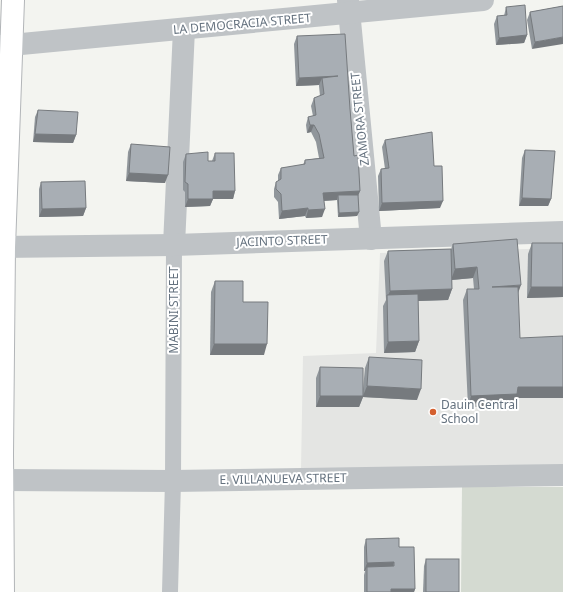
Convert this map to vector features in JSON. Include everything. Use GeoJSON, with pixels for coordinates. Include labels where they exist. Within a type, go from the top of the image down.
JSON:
{"type":"FeatureCollection","features":[{"type":"Feature","properties":{"kind":"highway"},"geometry":{"type":"LineString","coordinates":[[3,592],[1,454],[2,247],[6,46],[12,0]]}},
{"type":"Feature","properties":{"kind":"street","name":"LA DEMOCRACIA STREET"},"geometry":{"type":"LineString","coordinates":[[6,46],[184,29],[348,7],[483,0]]}},
{"type":"Feature","properties":{"kind":"street","name":"ZAMORA STREET"},"geometry":{"type":"LineString","coordinates":[[348,7],[371,238]]}},
{"type":"Feature","properties":{"kind":"street","name":"MABINI STREET"},"geometry":{"type":"LineString","coordinates":[[170,592],[174,245],[184,29]]}},
{"type":"Feature","properties":{"kind":"street","name":"JACINTO STREET"},"geometry":{"type":"LineString","coordinates":[[2,247],[174,245],[563,232]]}},
{"type":"Feature","properties":{"kind":"street","name":"E. VILLANUEVA STREET"},"geometry":{"type":"LineString","coordinates":[[2,480],[172,481],[563,475]]}},
{"type":"Feature","properties":{"kind":"shaded area","name":"Dauin Central School"},"geometry":{"type":"Polygon","coordinates":[[[563,248],[563,468],[301,469],[303,356],[376,353],[380,253],[563,248]]]}},
{"type":"Feature","properties":{"kind":"shaded area"},"geometry":{"type":"Polygon","coordinates":[[[462,487],[563,487],[563,592],[461,592],[462,487]]]}},
{"type":"Feature","properties":{"kind":"building"},"geometry":{"type":"Polygon","coordinates":[[[525,5],[527,35],[499,38],[497,16],[507,15],[506,7],[525,5]]]}},
{"type":"Feature","properties":{"kind":"building"},"geometry":{"type":"Polygon","coordinates":[[[563,6],[563,37],[535,42],[530,12],[563,6]]]}},
{"type":"Feature","properties":{"kind":"building"},"geometry":{"type":"Polygon","coordinates":[[[345,34],[354,156],[358,155],[360,191],[323,193],[325,209],[308,210],[308,208],[282,211],[281,194],[276,189],[276,182],[281,179],[281,168],[305,164],[305,160],[324,158],[319,134],[314,125],[310,125],[308,117],[316,115],[314,98],[324,94],[322,78],[338,76],[299,78],[297,36],[345,34]]]}},
{"type":"Feature","properties":{"kind":"building"},"geometry":{"type":"Polygon","coordinates":[[[38,110],[78,112],[76,135],[35,134],[38,110]]]}},
{"type":"Feature","properties":{"kind":"building"},"geometry":{"type":"Polygon","coordinates":[[[432,132],[434,166],[442,166],[443,201],[382,203],[381,169],[389,168],[385,140],[432,132]]]}},
{"type":"Feature","properties":{"kind":"building"},"geometry":{"type":"Polygon","coordinates":[[[131,144],[170,147],[168,175],[129,173],[131,144]]]}},
{"type":"Feature","properties":{"kind":"building"},"geometry":{"type":"Polygon","coordinates":[[[525,150],[555,151],[551,199],[522,198],[525,150]]]}},
{"type":"Feature","properties":{"kind":"building"},"geometry":{"type":"Polygon","coordinates":[[[208,152],[208,161],[215,161],[215,153],[234,153],[235,191],[213,191],[213,199],[188,199],[188,184],[185,182],[186,154],[208,152]]]}},
{"type":"Feature","properties":{"kind":"building"},"geometry":{"type":"Polygon","coordinates":[[[85,181],[86,208],[42,209],[41,182],[85,181]]]}},
{"type":"Feature","properties":{"kind":"building"},"geometry":{"type":"Polygon","coordinates":[[[338,195],[358,195],[359,212],[339,213],[338,195]]]}},
{"type":"Feature","properties":{"kind":"building"},"geometry":{"type":"Polygon","coordinates":[[[517,239],[521,285],[492,287],[518,287],[520,338],[563,336],[563,387],[518,387],[517,394],[471,396],[467,289],[479,289],[477,267],[455,269],[453,244],[517,239]]]}},
{"type":"Feature","properties":{"kind":"building"},"geometry":{"type":"Polygon","coordinates":[[[532,243],[563,243],[563,287],[531,287],[532,243]]]}},
{"type":"Feature","properties":{"kind":"building"},"geometry":{"type":"Polygon","coordinates":[[[451,249],[452,289],[390,291],[388,251],[451,249]]]}},
{"type":"Feature","properties":{"kind":"building"},"geometry":{"type":"Polygon","coordinates":[[[215,281],[243,281],[243,302],[268,302],[267,344],[214,344],[215,281]]]}},
{"type":"Feature","properties":{"kind":"building"},"geometry":{"type":"Polygon","coordinates":[[[418,294],[419,341],[388,342],[387,295],[418,294]]]}},
{"type":"Feature","properties":{"kind":"building"},"geometry":{"type":"Polygon","coordinates":[[[369,357],[422,360],[421,389],[367,386],[369,357]]]}},
{"type":"Feature","properties":{"kind":"building"},"geometry":{"type":"Polygon","coordinates":[[[320,367],[363,368],[363,396],[320,396],[320,367]]]}},
{"type":"Feature","properties":{"kind":"building"},"geometry":{"type":"Polygon","coordinates":[[[399,538],[399,547],[414,547],[415,589],[391,589],[391,592],[367,592],[367,567],[394,566],[394,562],[367,563],[366,539],[399,538]]]}},
{"type":"Feature","properties":{"kind":"building"},"geometry":{"type":"Polygon","coordinates":[[[426,559],[459,559],[459,592],[426,592],[426,559]]]}},
{"type":"Feature","properties":{"kind":"place","name":"Dauin Central School"},"geometry":{"type":"Point","coordinates":[433,412]}}]}
